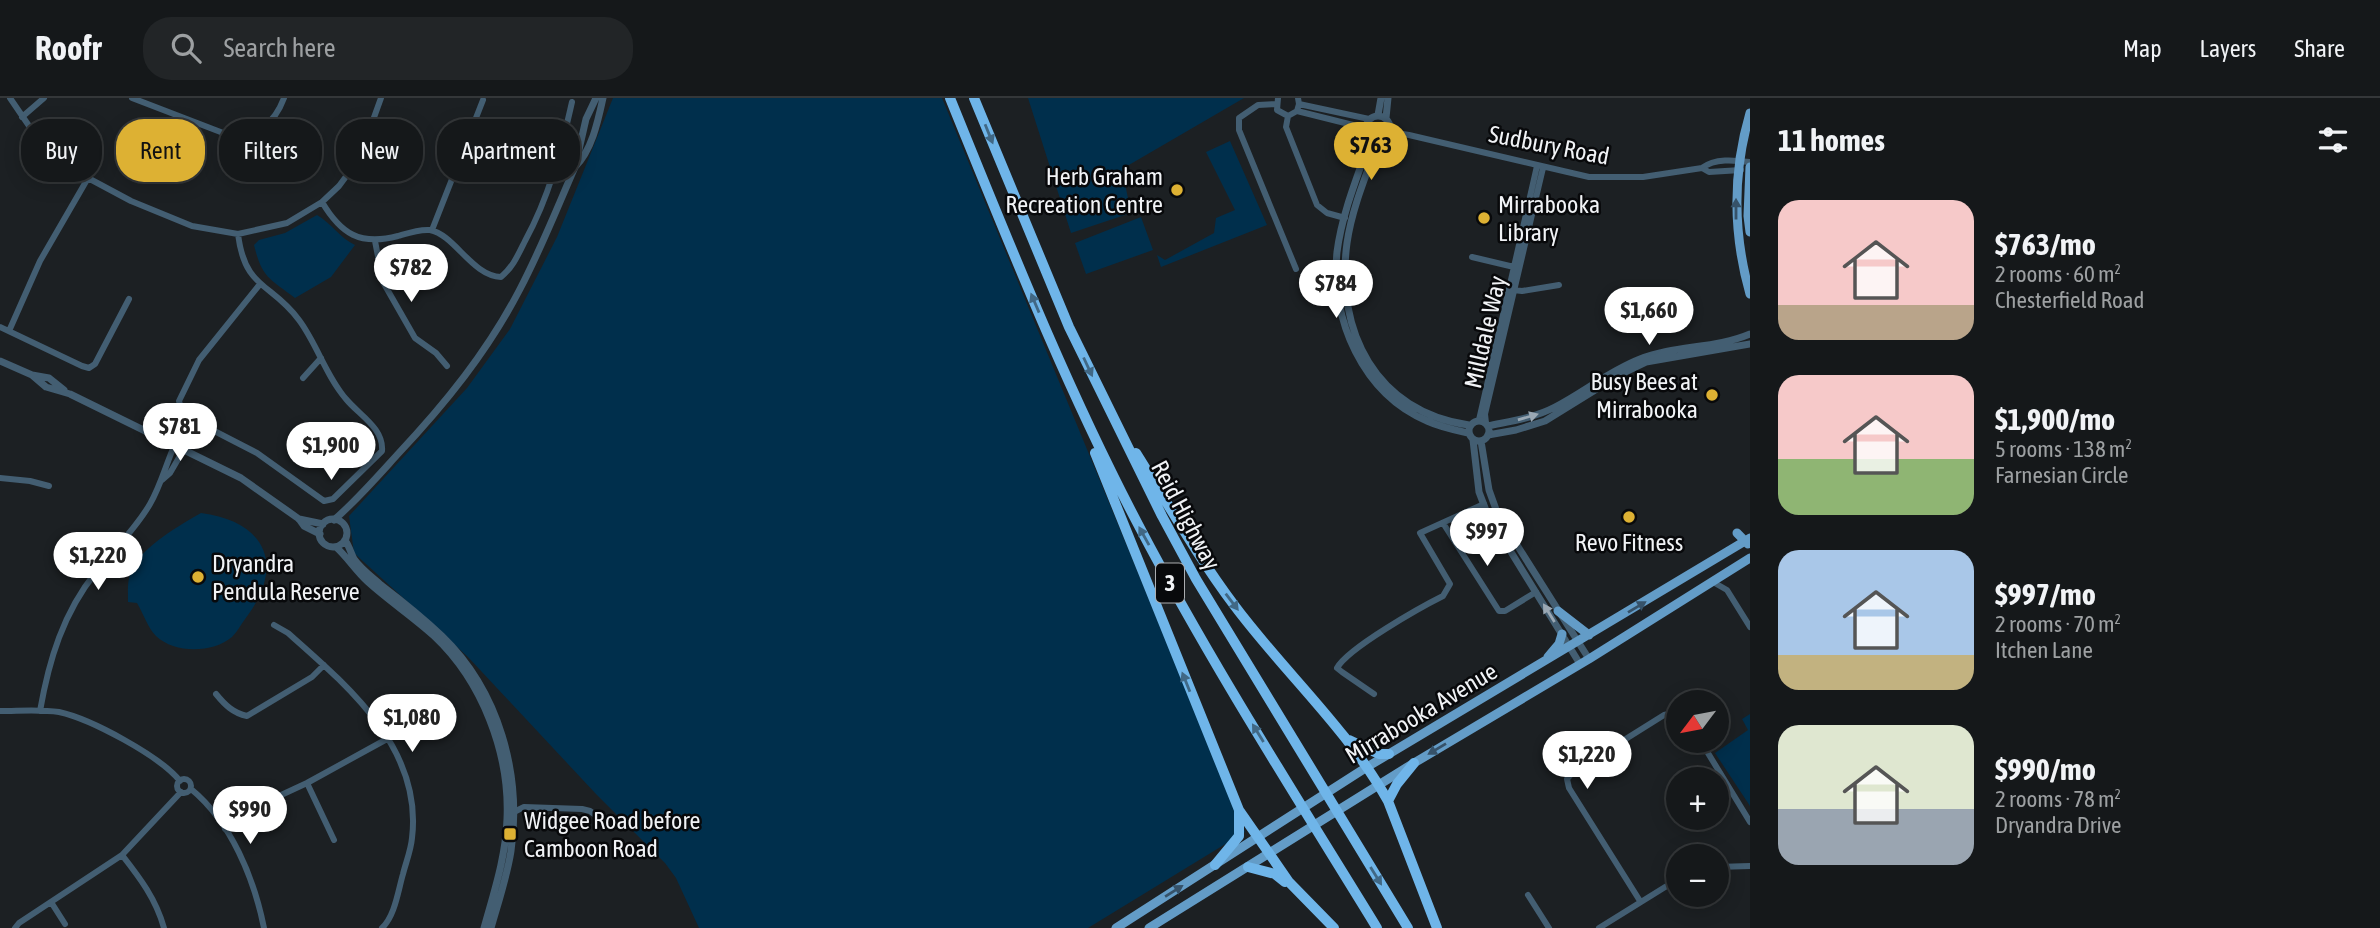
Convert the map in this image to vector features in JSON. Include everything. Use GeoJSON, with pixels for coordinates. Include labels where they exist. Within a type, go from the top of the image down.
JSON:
{"type":"FeatureCollection","features":[{"type":"Feature","properties":{"kind":"highway","name":"Reid Highway"},"geometry":{"type":"LineString","coordinates":[[950,98],[1061,366],[1140,528],[1206,649],[1377,928]]}},
{"type":"Feature","properties":{"kind":"highway","name":"Reid Highway"},"geometry":{"type":"LineString","coordinates":[[974,98],[1038,254],[1103,400],[1196,579],[1408,928]]}},
{"type":"Feature","properties":{"kind":"highway"},"geometry":{"type":"LineString","coordinates":[[1061,366],[1239,810],[1301,895]]}},
{"type":"Feature","properties":{"kind":"highway"},"geometry":{"type":"LineString","coordinates":[[1103,400],[1234,605],[1347,739],[1379,784],[1437,928]]}},
{"type":"Feature","properties":{"kind":"highway"},"geometry":{"type":"LineString","coordinates":[[1347,739],[1378,754],[1389,754]]}},
{"type":"Feature","properties":{"kind":"highway"},"geometry":{"type":"LineString","coordinates":[[1388,801],[1397,783],[1414,763]]}},
{"type":"Feature","properties":{"kind":"highway"},"geometry":{"type":"LineString","coordinates":[[1216,865],[1239,836],[1239,810]]}},
{"type":"Feature","properties":{"kind":"highway"},"geometry":{"type":"LineString","coordinates":[[1248,867],[1275,874],[1334,928]]}},
{"type":"Feature","properties":{"kind":"main road"},"geometry":{"type":"LineString","coordinates":[[1750,113],[1738,165],[1736,217],[1750,295]]}},
{"type":"Feature","properties":{"kind":"main road"},"geometry":{"type":"LineString","coordinates":[[1750,169],[1750,232]]}},
{"type":"Feature","properties":{"kind":"main road"},"geometry":{"type":"LineString","coordinates":[[1737,533],[1748,541]]}},
{"type":"Feature","properties":{"kind":"main road","name":"Mirrabooka Avenue"},"geometry":{"type":"LineString","coordinates":[[1116,928],[1367,767],[1748,541]]}},
{"type":"Feature","properties":{"kind":"main road","name":"Mirrabooka Avenue"},"geometry":{"type":"LineString","coordinates":[[1149,928],[1750,558]]}},
{"type":"Feature","properties":{"kind":"main road"},"geometry":{"type":"LineString","coordinates":[[1691,593],[1695,583],[1693,573]]}},
{"type":"Feature","properties":{"kind":"main road"},"geometry":{"type":"LineString","coordinates":[[1559,611],[1589,635]]}},
{"type":"Feature","properties":{"kind":"main road"},"geometry":{"type":"LineString","coordinates":[[1542,664],[1558,645],[1562,634]]}},
{"type":"Feature","properties":{"kind":"main road"},"geometry":{"type":"LineString","coordinates":[[1452,716],[1457,725],[1463,728],[1503,709]]}},
{"type":"Feature","properties":{"kind":"street"},"geometry":{"type":"LineString","coordinates":[[10,98],[22,117],[44,98]]}},
{"type":"Feature","properties":{"kind":"street"},"geometry":{"type":"LineString","coordinates":[[132,98],[231,136],[248,135],[268,127],[284,98]]}},
{"type":"Feature","properties":{"kind":"street"},"geometry":{"type":"LineString","coordinates":[[95,182],[131,201],[192,226],[238,234],[287,223],[322,202],[339,186],[359,159],[381,98]]}},
{"type":"Feature","properties":{"kind":"street"},"geometry":{"type":"LineString","coordinates":[[580,145],[586,119],[596,98]]}},
{"type":"Feature","properties":{"kind":"street"},"geometry":{"type":"LineString","coordinates":[[580,162],[599,121],[603,98]]}},
{"type":"Feature","properties":{"kind":"street"},"geometry":{"type":"LineString","coordinates":[[1298,104],[1365,128],[1375,139],[1384,139],[1390,132],[1390,126],[1382,117],[1381,98]]}},
{"type":"Feature","properties":{"kind":"street"},"geometry":{"type":"LineString","coordinates":[[1382,117],[1388,98]]}},
{"type":"Feature","properties":{"kind":"street"},"geometry":{"type":"LineString","coordinates":[[432,230],[483,100]]}},
{"type":"Feature","properties":{"kind":"street"},"geometry":{"type":"LineString","coordinates":[[1288,116],[1280,113],[1277,101],[1258,105],[1238,118],[1240,130],[1296,269]]}},
{"type":"Feature","properties":{"kind":"street"},"geometry":{"type":"LineString","coordinates":[[322,202],[333,221],[347,233],[375,241],[417,230],[432,230],[465,257],[493,276],[501,277],[509,271],[540,214],[557,168],[572,102]]}},
{"type":"Feature","properties":{"kind":"street"},"geometry":{"type":"LineString","coordinates":[[1298,104],[1369,119],[1382,117]]}},
{"type":"Feature","properties":{"kind":"street"},"geometry":{"type":"LineString","coordinates":[[1298,104],[1288,116],[1286,127],[1317,205],[1327,213],[1345,218]]}},
{"type":"Feature","properties":{"kind":"street"},"geometry":{"type":"LineString","coordinates":[[1365,128],[1369,119]]}},
{"type":"Feature","properties":{"kind":"street","name":"Sudbury Road"},"geometry":{"type":"LineString","coordinates":[[1390,132],[1589,177],[1643,177],[1702,168],[1709,172],[1750,162]]}},
{"type":"Feature","properties":{"kind":"street"},"geometry":{"type":"LineString","coordinates":[[1375,139],[1345,218],[1338,251],[1336,278],[1358,358],[1373,380],[1395,402],[1446,428],[1473,435]]}},
{"type":"Feature","properties":{"kind":"street","name":"Sudbury Road"},"geometry":{"type":"LineString","coordinates":[[1738,165],[1750,169]]}},
{"type":"Feature","properties":{"kind":"street","name":"Milldale Way"},"geometry":{"type":"LineString","coordinates":[[1485,426],[1511,290],[1540,167]]}},
{"type":"Feature","properties":{"kind":"street"},"geometry":{"type":"LineString","coordinates":[[1349,327],[1346,254],[1364,170]]}},
{"type":"Feature","properties":{"kind":"street"},"geometry":{"type":"LineString","coordinates":[[9,331],[40,261],[86,182]]}},
{"type":"Feature","properties":{"kind":"street"},"geometry":{"type":"LineString","coordinates":[[299,519],[323,524],[334,520],[435,415],[482,353],[519,290],[551,227],[569,182]]}},
{"type":"Feature","properties":{"kind":"street"},"geometry":{"type":"LineString","coordinates":[[238,234],[241,256],[250,275],[298,318],[340,392],[376,429],[383,442],[382,451],[333,499],[324,501],[257,453],[182,412],[179,401],[200,360],[260,284]]}},
{"type":"Feature","properties":{"kind":"street"},"geometry":{"type":"LineString","coordinates":[[375,241],[383,282],[415,338],[436,353],[447,366]]}},
{"type":"Feature","properties":{"kind":"street"},"geometry":{"type":"LineString","coordinates":[[1472,257],[1516,267]]}},
{"type":"Feature","properties":{"kind":"street"},"geometry":{"type":"LineString","coordinates":[[1511,290],[1559,285]]}},
{"type":"Feature","properties":{"kind":"street"},"geometry":{"type":"LineString","coordinates":[[0,327],[89,368],[95,364],[129,299]]}},
{"type":"Feature","properties":{"kind":"street"},"geometry":{"type":"LineString","coordinates":[[1473,435],[1485,426],[1530,418],[1556,407],[1618,369],[1643,358],[1729,342],[1750,334]]}},
{"type":"Feature","properties":{"kind":"street"},"geometry":{"type":"LineString","coordinates":[[1473,435],[1485,426],[1516,430],[1545,421],[1621,373],[1646,362],[1750,344]]}},
{"type":"Feature","properties":{"kind":"street"},"geometry":{"type":"LineString","coordinates":[[303,378],[321,358]]}},
{"type":"Feature","properties":{"kind":"street"},"geometry":{"type":"LineString","coordinates":[[0,361],[32,375],[49,378],[70,394],[241,478],[299,519],[304,526],[320,534],[324,543],[336,547],[369,583],[447,650],[470,681],[490,723],[505,774],[507,820],[502,862],[484,928]]}},
{"type":"Feature","properties":{"kind":"street"},"geometry":{"type":"LineString","coordinates":[[1473,435],[1479,492],[1484,504],[1562,634],[1574,644]]}},
{"type":"Feature","properties":{"kind":"street"},"geometry":{"type":"LineString","coordinates":[[1473,435],[1498,515],[1559,611],[1584,661]]}},
{"type":"Feature","properties":{"kind":"street"},"geometry":{"type":"LineString","coordinates":[[162,480],[164,467],[175,444]]}},
{"type":"Feature","properties":{"kind":"street"},"geometry":{"type":"LineString","coordinates":[[40,711],[48,666],[76,600],[96,571],[132,531],[184,449]]}},
{"type":"Feature","properties":{"kind":"street"},"geometry":{"type":"LineString","coordinates":[[0,478],[49,486]]}},
{"type":"Feature","properties":{"kind":"street"},"geometry":{"type":"LineString","coordinates":[[1374,694],[1337,668],[1364,645],[1443,596],[1450,584],[1420,533],[1484,504]]}},
{"type":"Feature","properties":{"kind":"street"},"geometry":{"type":"LineString","coordinates":[[336,547],[345,540],[347,533],[344,525],[351,505]]}},
{"type":"Feature","properties":{"kind":"street"},"geometry":{"type":"LineString","coordinates":[[334,520],[344,525]]}},
{"type":"Feature","properties":{"kind":"street"},"geometry":{"type":"LineString","coordinates":[[1443,523],[1499,611],[1505,611],[1536,592]]}},
{"type":"Feature","properties":{"kind":"street"},"geometry":{"type":"LineString","coordinates":[[320,534],[323,524]]}},
{"type":"Feature","properties":{"kind":"street"},"geometry":{"type":"LineString","coordinates":[[345,540],[355,560],[443,637],[471,670],[489,702],[503,739],[512,776],[514,812],[509,865],[491,928]]}},
{"type":"Feature","properties":{"kind":"street"},"geometry":{"type":"LineString","coordinates":[[1727,590],[1728,572]]}},
{"type":"Feature","properties":{"kind":"street"},"geometry":{"type":"LineString","coordinates":[[1713,582],[1727,590],[1750,627]]}},
{"type":"Feature","properties":{"kind":"street"},"geometry":{"type":"LineString","coordinates":[[274,625],[288,633],[366,706],[408,778],[412,838],[391,914],[382,928]]}},
{"type":"Feature","properties":{"kind":"street"},"geometry":{"type":"LineString","coordinates":[[216,694],[237,714],[247,716],[312,677],[324,665]]}},
{"type":"Feature","properties":{"kind":"street"},"geometry":{"type":"LineString","coordinates":[[0,710],[60,712],[127,740],[180,781],[189,781],[191,789],[202,797],[225,829],[245,865],[260,904],[264,928]]}},
{"type":"Feature","properties":{"kind":"street"},"geometry":{"type":"LineString","coordinates":[[1640,901],[1569,788],[1567,779],[1573,772],[1666,715]]}},
{"type":"Feature","properties":{"kind":"street"},"geometry":{"type":"LineString","coordinates":[[225,829],[251,809],[307,783],[387,738]]}},
{"type":"Feature","properties":{"kind":"street"},"geometry":{"type":"LineString","coordinates":[[1708,753],[1750,822]]}},
{"type":"Feature","properties":{"kind":"street"},"geometry":{"type":"LineString","coordinates":[[180,781],[177,787],[181,792],[187,793],[191,789]]}},
{"type":"Feature","properties":{"kind":"street"},"geometry":{"type":"LineString","coordinates":[[307,783],[334,840]]}},
{"type":"Feature","properties":{"kind":"street"},"geometry":{"type":"LineString","coordinates":[[15,928],[122,855],[181,792]]}},
{"type":"Feature","properties":{"kind":"street"},"geometry":{"type":"LineString","coordinates":[[513,799],[524,807]]}},
{"type":"Feature","properties":{"kind":"street"},"geometry":{"type":"LineString","coordinates":[[514,812],[524,807],[582,809],[590,811],[606,823]]}},
{"type":"Feature","properties":{"kind":"street"},"geometry":{"type":"LineString","coordinates":[[122,855],[158,907],[164,928]]}},
{"type":"Feature","properties":{"kind":"street"},"geometry":{"type":"LineString","coordinates":[[1729,867],[1750,866]]}},
{"type":"Feature","properties":{"kind":"street"},"geometry":{"type":"LineString","coordinates":[[1599,928],[1666,886]]}},
{"type":"Feature","properties":{"kind":"street"},"geometry":{"type":"LineString","coordinates":[[1528,895],[1549,928]]}},
{"type":"Feature","properties":{"kind":"street"},"geometry":{"type":"LineString","coordinates":[[51,902],[65,923]]}},
{"type":"Feature","properties":{"kind":"shaded area"},"geometry":{"type":"Polygon","coordinates":[[[613,98],[942,98],[1245,832],[1088,928],[699,928],[676,878],[665,863],[596,794],[468,657],[354,553],[349,516],[467,388],[510,329],[557,237],[613,98]]]}},
{"type":"Feature","properties":{"kind":"shaded area"},"geometry":{"type":"Polygon","coordinates":[[[1028,98],[1244,98],[1122,169],[1131,213],[1071,233],[1028,98]]]}},
{"type":"Feature","properties":{"kind":"shaded area"},"geometry":{"type":"Polygon","coordinates":[[[1230,141],[1267,225],[1161,267],[1157,255],[1165,260],[1214,233],[1216,218],[1235,210],[1206,152],[1230,141]]]}},
{"type":"Feature","properties":{"kind":"shaded area"},"geometry":{"type":"Polygon","coordinates":[[[317,215],[355,245],[331,277],[295,298],[264,271],[254,245],[259,240],[285,233],[317,215]]]}},
{"type":"Feature","properties":{"kind":"shaded area"},"geometry":{"type":"Polygon","coordinates":[[[1141,217],[1153,250],[1086,274],[1075,243],[1141,217]]]}},
{"type":"Feature","properties":{"kind":"shaded area","name":"Dryandra Pendula Reserve"},"geometry":{"type":"Polygon","coordinates":[[[201,513],[240,525],[253,535],[262,547],[266,562],[265,578],[259,596],[232,637],[215,646],[183,648],[164,642],[156,636],[137,603],[128,602],[129,581],[132,569],[144,553],[162,537],[201,513]]]}},
{"type":"Feature","properties":{"kind":"shaded area"},"geometry":{"type":"Polygon","coordinates":[[[1750,714],[1750,806],[1729,774],[1729,767],[1724,767],[1715,753],[1729,753],[1729,743],[1748,730],[1742,719],[1750,714]]]}},
{"type":"Feature","properties":{"kind":"place","name":"Herb Graham Recreation Centre"},"geometry":{"type":"Point","coordinates":[1177,190]}},
{"type":"Feature","properties":{"kind":"place","name":"Mirrabooka Library"},"geometry":{"type":"Point","coordinates":[1484,218]}},
{"type":"Feature","properties":{"kind":"place","name":"Busy Bees at Mirrabooka"},"geometry":{"type":"Point","coordinates":[1712,395]}},
{"type":"Feature","properties":{"kind":"place","name":"Revo Fitness"},"geometry":{"type":"Point","coordinates":[1629,517]}},
{"type":"Feature","properties":{"kind":"place","name":"Dryandra Pendula Reserve"},"geometry":{"type":"Point","coordinates":[198,577]}},
{"type":"Feature","properties":{"kind":"place","name":"Widgee Road before Camboon Road"},"geometry":{"type":"Point","coordinates":[510,834]}}]}
